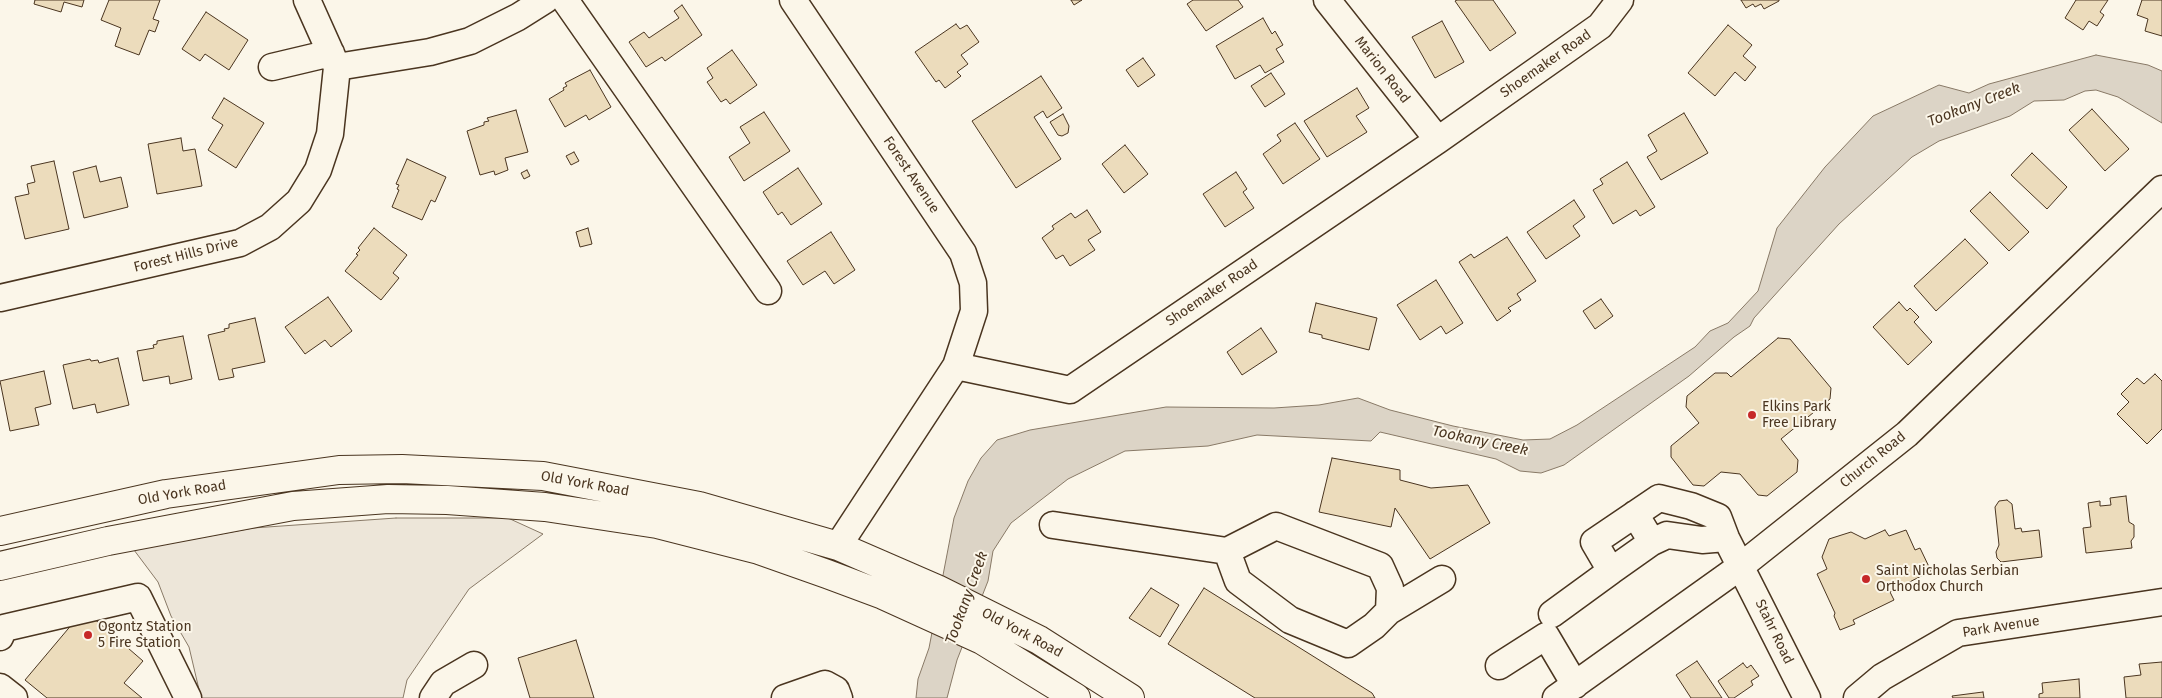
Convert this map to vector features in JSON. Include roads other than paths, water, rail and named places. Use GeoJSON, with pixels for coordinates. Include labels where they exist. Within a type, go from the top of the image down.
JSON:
{"type":"FeatureCollection","features":[{"type":"Feature","properties":{"kind":"highway","name":"Old York Road"},"geometry":{"type":"LineString","coordinates":[[0,531],[166,494],[339,470],[402,469],[543,476],[699,506],[838,546],[937,588],[1076,698]]}},
{"type":"Feature","properties":{"kind":"highway","name":"Old York Road"},"geometry":{"type":"LineString","coordinates":[[0,566],[108,541],[293,506],[388,500],[447,500],[545,507],[657,524],[759,550],[883,595],[932,617],[1039,640],[1130,698]]}},
{"type":"Feature","properties":{"kind":"street"},"geometry":{"type":"LineString","coordinates":[[307,0],[334,60]]}},
{"type":"Feature","properties":{"kind":"street"},"geometry":{"type":"LineString","coordinates":[[272,67],[430,52],[470,41],[518,17],[545,0]]}},
{"type":"Feature","properties":{"kind":"street"},"geometry":{"type":"LineString","coordinates":[[566,0],[768,291]]}},
{"type":"Feature","properties":{"kind":"street","name":"Forest Avenue"},"geometry":{"type":"LineString","coordinates":[[793,0],[963,253],[973,283],[974,311],[956,366]]}},
{"type":"Feature","properties":{"kind":"street","name":"Marion Road"},"geometry":{"type":"LineString","coordinates":[[1327,0],[1438,140]]}},
{"type":"Feature","properties":{"kind":"street","name":"Shoemaker Road"},"geometry":{"type":"LineString","coordinates":[[956,366],[1070,390],[1438,140],[1600,26],[1620,0]]}},
{"type":"Feature","properties":{"kind":"street","name":"Forest Hills Drive"},"geometry":{"type":"LineString","coordinates":[[0,298],[240,243],[270,227],[299,201],[318,170],[330,134],[334,60]]}},
{"type":"Feature","properties":{"kind":"street","name":"Church Road"},"geometry":{"type":"LineString","coordinates":[[1565,692],[1741,566],[1907,434],[2162,189]]}},
{"type":"Feature","properties":{"kind":"street"},"geometry":{"type":"LineString","coordinates":[[838,546],[956,366]]}},
{"type":"Feature","properties":{"kind":"street","name":"Stahr Road"},"geometry":{"type":"LineString","coordinates":[[1635,514],[1659,498],[1692,506],[1718,518],[1726,538],[1806,698]]}},
{"type":"Feature","properties":{"kind":"street"},"geometry":{"type":"LineString","coordinates":[[1611,571],[1594,542],[1635,514],[1652,542]]}},
{"type":"Feature","properties":{"kind":"street"},"geometry":{"type":"LineString","coordinates":[[1053,525],[1227,552],[1276,526],[1380,566],[1390,588],[1389,611]]}},
{"type":"Feature","properties":{"kind":"street"},"geometry":{"type":"LineString","coordinates":[[1499,666],[1552,625],[1611,571],[1652,542],[1667,535],[1702,540],[1726,538]]}},
{"type":"Feature","properties":{"kind":"street"},"geometry":{"type":"LineString","coordinates":[[1227,552],[1238,582],[1290,620],[1348,644],[1374,626],[1389,611],[1442,579]]}},
{"type":"Feature","properties":{"kind":"street"},"geometry":{"type":"LineString","coordinates":[[0,638],[4,628],[138,597],[188,698]]}},
{"type":"Feature","properties":{"kind":"street","name":"Park Avenue"},"geometry":{"type":"LineString","coordinates":[[1857,698],[1882,677],[1958,633],[2162,602]]}},
{"type":"Feature","properties":{"kind":"street"},"geometry":{"type":"LineString","coordinates":[[1552,625],[1565,692]]}},
{"type":"Feature","properties":{"kind":"street"},"geometry":{"type":"LineString","coordinates":[[433,698],[443,683],[474,665]]}},
{"type":"Feature","properties":{"kind":"street"},"geometry":{"type":"LineString","coordinates":[[0,687],[14,698]]}},
{"type":"Feature","properties":{"kind":"street"},"geometry":{"type":"LineString","coordinates":[[785,698],[832,691]]}},
{"type":"Feature","properties":{"kind":"water","name":"Tookany Creek"},"geometry":{"type":"Polygon","coordinates":[[[2096,55],[2148,65],[2162,71],[2162,123],[2118,97],[2096,90],[2085,91],[2064,100],[2034,101],[2010,116],[1939,141],[1912,157],[1839,224],[1754,318],[1750,326],[1734,337],[1689,376],[1564,465],[1541,473],[1520,471],[1496,459],[1380,432],[1371,441],[1257,435],[1208,446],[1125,451],[1068,479],[1011,523],[993,551],[988,581],[957,660],[947,698],[916,698],[918,679],[929,648],[954,518],[968,481],[981,458],[997,440],[1030,430],[1166,407],[1274,408],[1319,405],[1358,398],[1390,410],[1453,426],[1523,440],[1550,439],[1577,425],[1695,347],[1710,331],[1728,323],[1758,291],[1777,228],[1825,167],[1873,116],[1939,85],[1969,93],[1989,84],[2096,55]]]}},
{"type":"Feature","properties":{"kind":"place","name":"Elkins Park Free Library"},"geometry":{"type":"Point","coordinates":[1752,415]}},
{"type":"Feature","properties":{"kind":"place","name":"Saint Nicholas Serbian Orthodox Church"},"geometry":{"type":"Point","coordinates":[1866,579]}},
{"type":"Feature","properties":{"kind":"place","name":"Ogontz Station 5 Fire Station"},"geometry":{"type":"Point","coordinates":[88,635]}}]}
